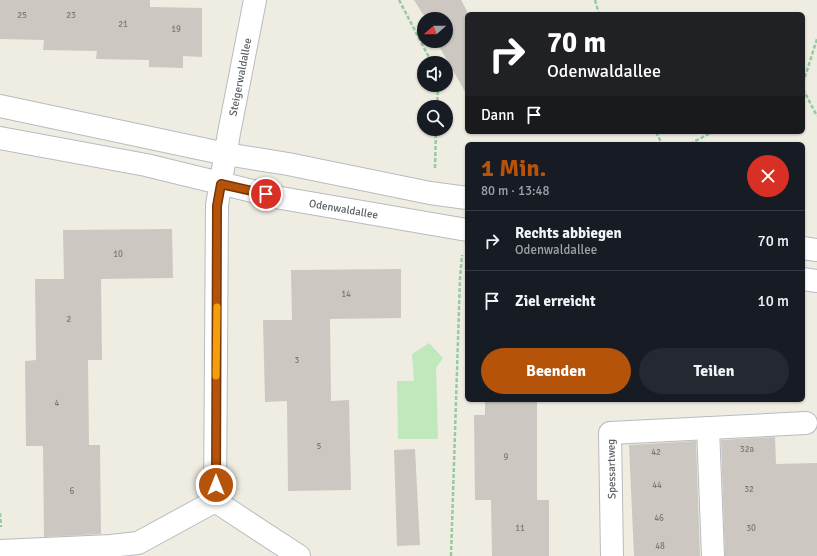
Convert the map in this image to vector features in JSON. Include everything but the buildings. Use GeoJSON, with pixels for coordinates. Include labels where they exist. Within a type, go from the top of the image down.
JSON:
{"type":"FeatureCollection","features":[{"type":"Feature","properties":{"kind":"street","name":"Steigerwaldallee"},"geometry":{"type":"LineString","coordinates":[[226,154],[255,0]]}},
{"type":"Feature","properties":{"kind":"street"},"geometry":{"type":"LineString","coordinates":[[0,106],[226,154],[288,164],[430,193],[465,198]]}},
{"type":"Feature","properties":{"kind":"street","name":"Odenwaldallee"},"geometry":{"type":"LineString","coordinates":[[0,138],[146,165],[281,198],[465,230]]}},
{"type":"Feature","properties":{"kind":"street"},"geometry":{"type":"LineString","coordinates":[[215,501],[217,206],[226,154]]}},
{"type":"Feature","properties":{"kind":"street"},"geometry":{"type":"LineString","coordinates":[[805,248],[817,250]]}},
{"type":"Feature","properties":{"kind":"street"},"geometry":{"type":"LineString","coordinates":[[805,279],[817,281]]}},
{"type":"Feature","properties":{"kind":"street","name":"Spessartweg"},"geometry":{"type":"LineString","coordinates":[[612,556],[610,433],[806,423]]}},
{"type":"Feature","properties":{"kind":"street"},"geometry":{"type":"LineString","coordinates":[[708,428],[713,556]]}},
{"type":"Feature","properties":{"kind":"street"},"geometry":{"type":"LineString","coordinates":[[0,551],[111,546],[138,543],[215,501]]}},
{"type":"Feature","properties":{"kind":"street"},"geometry":{"type":"LineString","coordinates":[[215,501],[299,556]]}},
{"type":"Feature","properties":{"kind":"path"},"geometry":{"type":"LineString","coordinates":[[399,0],[428,56]]}},
{"type":"Feature","properties":{"kind":"path"},"geometry":{"type":"LineString","coordinates":[[595,0],[598,12]]}},
{"type":"Feature","properties":{"kind":"path"},"geometry":{"type":"LineString","coordinates":[[805,76],[817,40]]}},
{"type":"Feature","properties":{"kind":"path"},"geometry":{"type":"LineString","coordinates":[[805,93],[817,116]]}},
{"type":"Feature","properties":{"kind":"path"},"geometry":{"type":"LineString","coordinates":[[694,142],[708,134]]}},
{"type":"Feature","properties":{"kind":"path"},"geometry":{"type":"LineString","coordinates":[[430,193],[435,168],[436,136]]}},
{"type":"Feature","properties":{"kind":"path"},"geometry":{"type":"LineString","coordinates":[[451,556],[462,252]]}},
{"type":"Feature","properties":{"kind":"green space"},"geometry":{"type":"Polygon","coordinates":[[[429,343],[443,358],[436,368],[438,439],[398,439],[397,381],[414,381],[412,354],[429,343]]]}},
{"type":"Feature","properties":{"kind":"slow traffic"},"geometry":{"type":"LineString","coordinates":[[216,376],[217,307]]}},
{"type":"Feature","properties":{"kind":"route"},"geometry":{"type":"LineString","coordinates":[[216,485],[217,206],[221,184],[266,194]]}}]}
